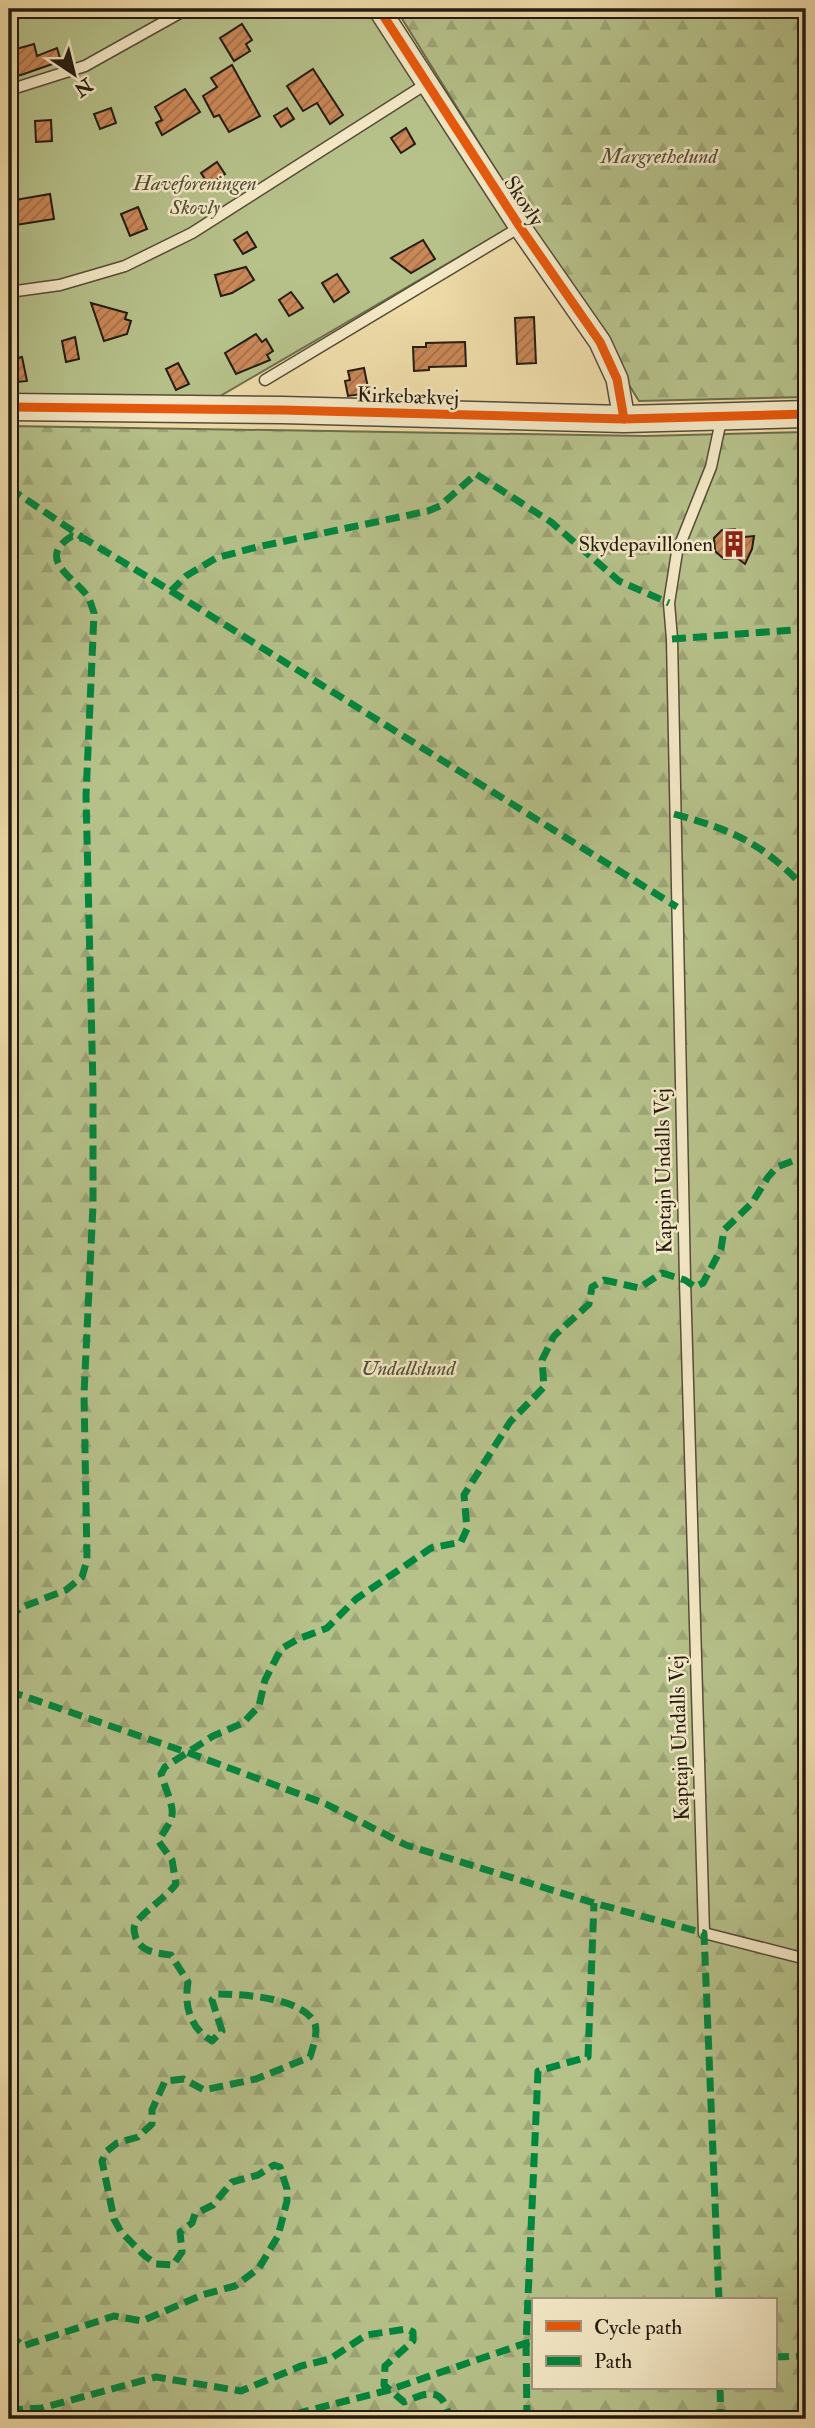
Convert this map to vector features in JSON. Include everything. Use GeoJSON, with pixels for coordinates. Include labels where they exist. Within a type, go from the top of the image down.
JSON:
{"type":"FeatureCollection","features":[{"type":"Feature","properties":{"kind":"street","name":"Skovly"},"geometry":{"type":"LineString","coordinates":[[379,9],[520,228],[600,342],[617,379],[624,419]]}},
{"type":"Feature","properties":{"kind":"street","name":"Kirkebækvej"},"geometry":{"type":"LineString","coordinates":[[9,407],[282,410],[624,419],[806,414]]}},
{"type":"Feature","properties":{"kind":"lane"},"geometry":{"type":"LineString","coordinates":[[9,90],[85,66],[187,9]]}},
{"type":"Feature","properties":{"kind":"lane"},"geometry":{"type":"LineString","coordinates":[[9,292],[60,285],[125,266],[191,233],[426,83]]}},
{"type":"Feature","properties":{"kind":"lane"},"geometry":{"type":"LineString","coordinates":[[265,380],[520,228]]}},
{"type":"Feature","properties":{"kind":"lane","name":"Kaptajn Undalls Vej"},"geometry":{"type":"LineString","coordinates":[[722,416],[711,467],[677,552],[669,603],[672,639],[685,1294],[704,1933],[806,1959]]}},
{"type":"Feature","properties":{"kind":"green space","name":"Haveforeningen Skovly"},"geometry":{"type":"Polygon","coordinates":[[[9,9],[372,9],[512,226],[215,399],[9,398],[9,9]]]}},
{"type":"Feature","properties":{"kind":"green space","name":"Margrethelund"},"geometry":{"type":"Polygon","coordinates":[[[396,9],[806,9],[806,397],[639,401],[396,9]]]}},
{"type":"Feature","properties":{"kind":"green space","name":"Undallslund"},"geometry":{"type":"Polygon","coordinates":[[[9,426],[645,436],[806,432],[806,2419],[9,2419],[9,426]]]}},
{"type":"Feature","properties":{"kind":"building"},"geometry":{"type":"Polygon","coordinates":[[[242,24],[252,40],[246,44],[250,51],[234,61],[220,38],[242,24]]]}},
{"type":"Feature","properties":{"kind":"building"},"geometry":{"type":"Polygon","coordinates":[[[34,44],[37,56],[57,48],[61,61],[9,77],[9,51],[34,44]]]}},
{"type":"Feature","properties":{"kind":"building"},"geometry":{"type":"Polygon","coordinates":[[[232,65],[260,116],[229,132],[219,115],[214,117],[203,96],[217,87],[211,78],[232,65]]]}},
{"type":"Feature","properties":{"kind":"building"},"geometry":{"type":"Polygon","coordinates":[[[313,69],[343,115],[330,124],[317,103],[303,111],[287,86],[313,69]]]}},
{"type":"Feature","properties":{"kind":"building"},"geometry":{"type":"Polygon","coordinates":[[[185,89],[200,112],[162,135],[156,123],[162,120],[155,107],[185,89]]]}},
{"type":"Feature","properties":{"kind":"building"},"geometry":{"type":"Polygon","coordinates":[[[111,108],[116,123],[100,129],[94,114],[111,108]]]}},
{"type":"Feature","properties":{"kind":"building"},"geometry":{"type":"Polygon","coordinates":[[[287,108],[294,119],[281,127],[274,116],[287,108]]]}},
{"type":"Feature","properties":{"kind":"building"},"geometry":{"type":"Polygon","coordinates":[[[51,120],[52,141],[36,142],[35,121],[51,120]]]}},
{"type":"Feature","properties":{"kind":"building"},"geometry":{"type":"Polygon","coordinates":[[[406,128],[415,144],[401,153],[391,138],[406,128]]]}},
{"type":"Feature","properties":{"kind":"building"},"geometry":{"type":"Polygon","coordinates":[[[217,162],[225,174],[209,185],[201,173],[217,162]]]}},
{"type":"Feature","properties":{"kind":"building"},"geometry":{"type":"Polygon","coordinates":[[[50,194],[54,219],[9,226],[9,201],[50,194]]]}},
{"type":"Feature","properties":{"kind":"building"},"geometry":{"type":"Polygon","coordinates":[[[138,207],[147,229],[130,236],[121,214],[138,207]]]}},
{"type":"Feature","properties":{"kind":"building"},"geometry":{"type":"Polygon","coordinates":[[[247,232],[256,247],[243,254],[234,240],[247,232]]]}},
{"type":"Feature","properties":{"kind":"building"},"geometry":{"type":"Polygon","coordinates":[[[423,240],[435,259],[411,273],[391,258],[423,240]]]}},
{"type":"Feature","properties":{"kind":"building"},"geometry":{"type":"Polygon","coordinates":[[[246,267],[254,280],[221,296],[215,275],[246,267]]]}},
{"type":"Feature","properties":{"kind":"building"},"geometry":{"type":"Polygon","coordinates":[[[337,274],[349,292],[334,302],[322,283],[337,274]]]}},
{"type":"Feature","properties":{"kind":"building"},"geometry":{"type":"Polygon","coordinates":[[[291,292],[303,308],[289,316],[279,300],[291,292]]]}},
{"type":"Feature","properties":{"kind":"building"},"geometry":{"type":"Polygon","coordinates":[[[91,303],[127,313],[125,319],[131,321],[127,334],[104,341],[91,303]]]}},
{"type":"Feature","properties":{"kind":"building"},"geometry":{"type":"Polygon","coordinates":[[[534,317],[536,363],[517,364],[515,318],[534,317]]]}},
{"type":"Feature","properties":{"kind":"building"},"geometry":{"type":"Polygon","coordinates":[[[256,334],[262,342],[266,339],[273,351],[267,355],[270,360],[236,374],[225,353],[256,334]]]}},
{"type":"Feature","properties":{"kind":"building"},"geometry":{"type":"Polygon","coordinates":[[[75,337],[79,359],[66,362],[62,341],[75,337]]]}},
{"type":"Feature","properties":{"kind":"building"},"geometry":{"type":"Polygon","coordinates":[[[465,342],[466,366],[429,367],[429,370],[414,371],[413,347],[426,347],[426,343],[465,342]]]}},
{"type":"Feature","properties":{"kind":"building"},"geometry":{"type":"Polygon","coordinates":[[[22,357],[27,381],[9,383],[9,360],[22,357]]]}},
{"type":"Feature","properties":{"kind":"building"},"geometry":{"type":"Polygon","coordinates":[[[178,363],[189,384],[176,390],[166,369],[178,363]]]}},
{"type":"Feature","properties":{"kind":"building"},"geometry":{"type":"Polygon","coordinates":[[[364,368],[369,393],[348,396],[345,381],[350,380],[348,371],[364,368]]]}},
{"type":"Feature","properties":{"kind":"building","name":"Skydepavillonen"},"geometry":{"type":"Polygon","coordinates":[[[735,529],[744,537],[754,536],[745,564],[737,558],[724,559],[715,551],[714,538],[722,530],[735,529]]]}},
{"type":"Feature","properties":{"kind":"marked path"},"geometry":{"type":"LineString","coordinates":[[9,1619],[20,1608],[66,1590],[82,1577],[87,1560],[84,1394],[93,1205],[93,1087],[86,796],[94,613],[88,597],[57,560],[61,544],[72,536],[85,539],[171,591],[186,576],[216,558],[428,511],[440,506],[476,474],[551,522],[619,581],[669,603]]}},
{"type":"Feature","properties":{"kind":"marked path"},"geometry":{"type":"LineString","coordinates":[[9,488],[82,537]]}},
{"type":"Feature","properties":{"kind":"marked path"},"geometry":{"type":"LineString","coordinates":[[171,591],[677,907]]}},
{"type":"Feature","properties":{"kind":"marked path"},"geometry":{"type":"LineString","coordinates":[[672,639],[806,629]]}},
{"type":"Feature","properties":{"kind":"marked path"},"geometry":{"type":"LineString","coordinates":[[674,814],[714,826],[746,841],[775,860],[806,889]]}},
{"type":"Feature","properties":{"kind":"marked path"},"geometry":{"type":"LineString","coordinates":[[9,2334],[23,2346],[114,2316],[142,2321],[202,2295],[235,2286],[259,2268],[278,2236],[287,2201],[287,2189],[280,2167],[274,2165],[258,2175],[232,2182],[213,2205],[195,2214],[192,2223],[180,2232],[182,2252],[173,2265],[156,2264],[145,2256],[121,2232],[114,2219],[102,2161],[107,2151],[117,2143],[138,2137],[152,2124],[152,2110],[165,2081],[184,2079],[204,2090],[256,2079],[310,2057],[316,2036],[315,2024],[309,2015],[299,2008],[272,1999],[218,1994],[212,2000],[222,2031],[212,2041],[198,2030],[190,2016],[188,1982],[171,1955],[149,1951],[137,1941],[134,1930],[136,1923],[176,1884],[172,1860],[159,1842],[172,1815],[161,1774],[165,1767],[213,1736],[243,1723],[259,1706],[265,1680],[281,1649],[327,1628],[356,1599],[431,1548],[461,1542],[467,1529],[464,1495],[510,1422],[544,1387],[542,1360],[554,1336],[589,1304],[592,1287],[604,1280],[639,1288],[662,1273],[685,1280],[695,1287],[703,1283],[721,1249],[724,1230],[752,1203],[777,1167],[806,1156]]}},
{"type":"Feature","properties":{"kind":"marked path"},"geometry":{"type":"LineString","coordinates":[[9,1691],[326,1804],[406,1845],[594,1903],[704,1933],[719,2298]]}},
{"type":"Feature","properties":{"kind":"marked path"},"geometry":{"type":"LineString","coordinates":[[527,2419],[526,2343],[538,2071],[588,2057],[594,1903]]}},
{"type":"Feature","properties":{"kind":"marked path"},"geometry":{"type":"LineString","coordinates":[[9,2410],[42,2408],[156,2377],[241,2391],[301,2366],[330,2359],[366,2335],[407,2329],[413,2332],[413,2341],[385,2366],[384,2385],[404,2402],[425,2395],[436,2395],[445,2404],[448,2413],[444,2419]]}},
{"type":"Feature","properties":{"kind":"marked path"},"geometry":{"type":"LineString","coordinates":[[275,2419],[389,2390],[532,2342]]}},
{"type":"Feature","properties":{"kind":"marked path"},"geometry":{"type":"LineString","coordinates":[[776,2357],[806,2356]]}},
{"type":"Feature","properties":{"kind":"marked path"},"geometry":{"type":"LineString","coordinates":[[720,2390],[721,2419]]}},
{"type":"Feature","properties":{"kind":"cycle path"},"geometry":{"type":"LineString","coordinates":[[379,9],[520,227],[600,342],[617,379],[624,419]]}},
{"type":"Feature","properties":{"kind":"cycle path"},"geometry":{"type":"LineString","coordinates":[[9,407],[282,410],[624,419],[806,414]]}},
{"type":"Feature","properties":{"kind":"place","name":"Skydepavillonen"},"geometry":{"type":"Point","coordinates":[734,544]}}]}
